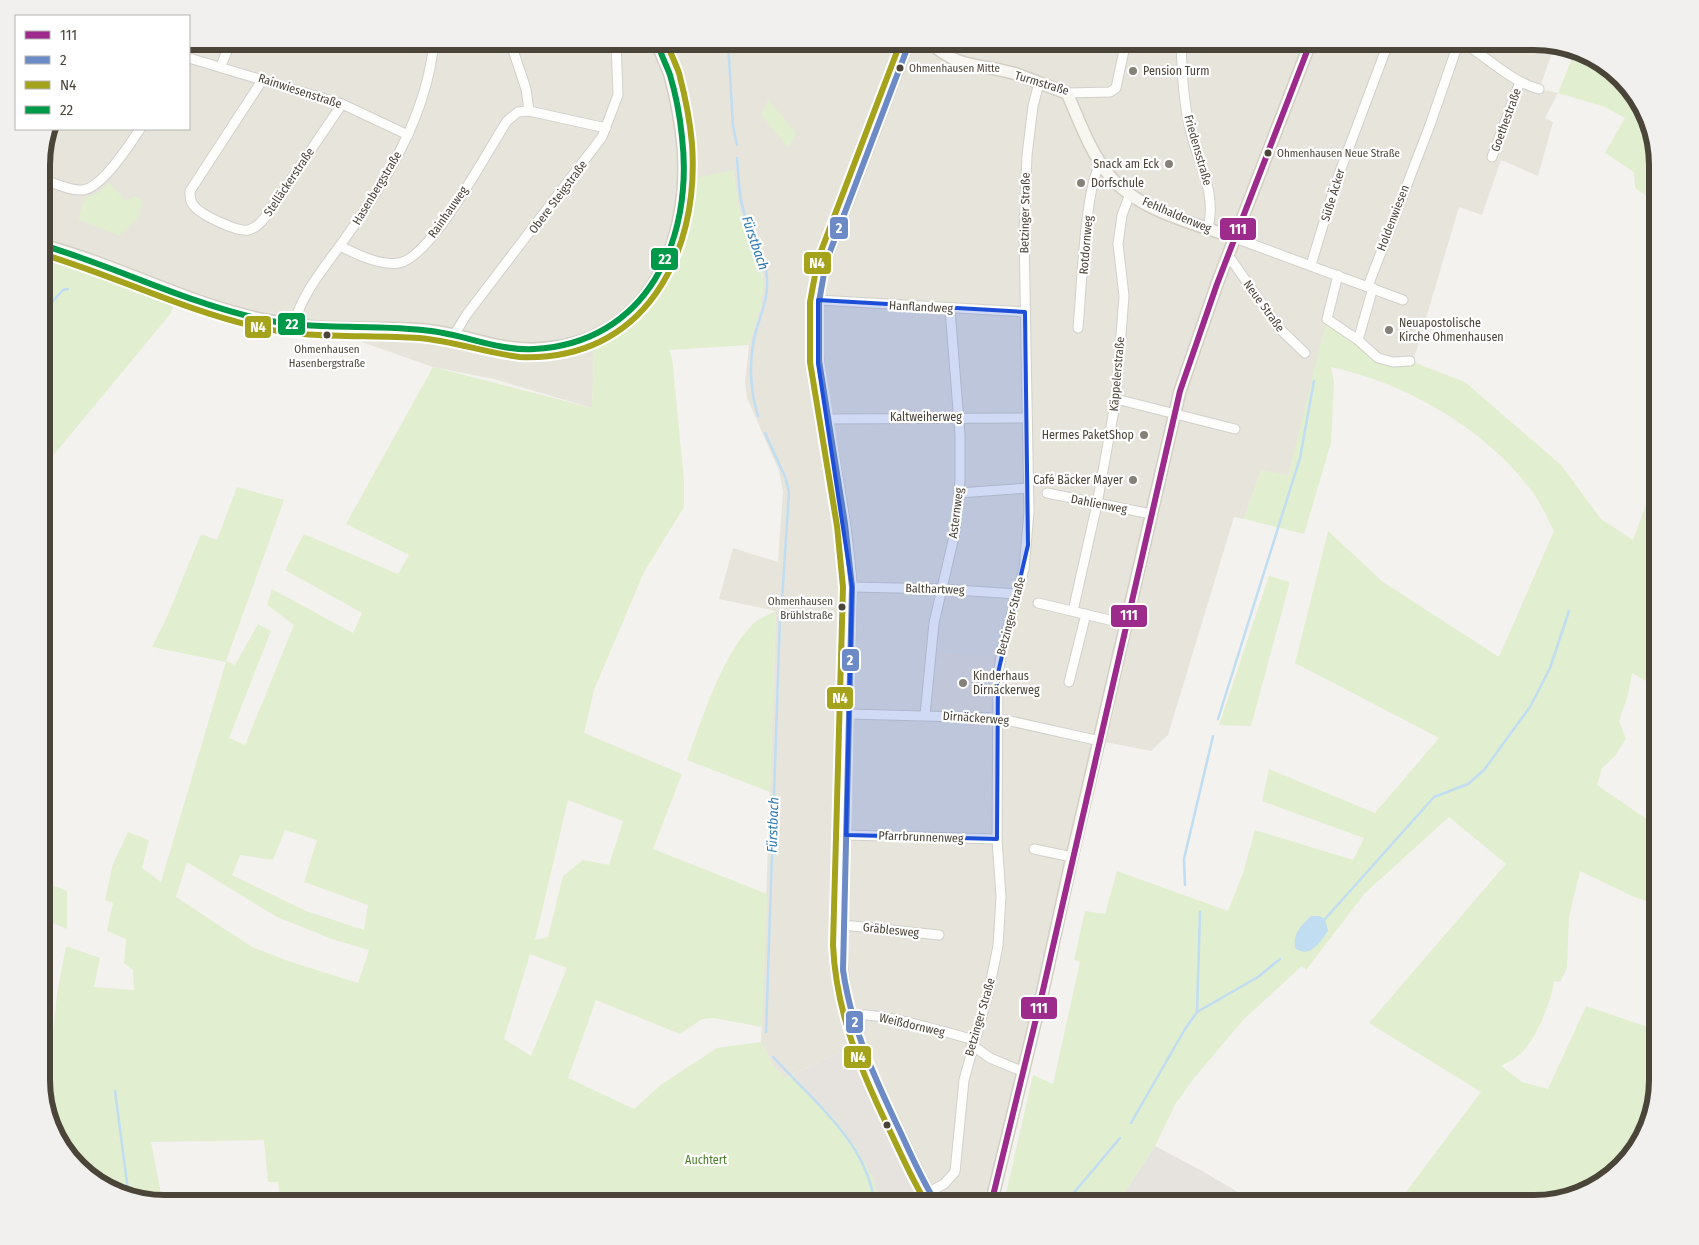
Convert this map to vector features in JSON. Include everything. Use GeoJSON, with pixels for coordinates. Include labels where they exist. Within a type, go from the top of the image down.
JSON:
{"type":"FeatureCollection","features":[{"type":"Feature","properties":{"kind":"street"},"geometry":{"type":"LineString","coordinates":[[221,66],[227,50]]}},
{"type":"Feature","properties":{"kind":"street","name":"Hasenbergstraße"},"geometry":{"type":"LineString","coordinates":[[294,324],[300,305],[310,287],[383,183],[408,135],[427,83],[432,50]]}},
{"type":"Feature","properties":{"kind":"street"},"geometry":{"type":"LineString","coordinates":[[513,50],[526,89],[529,111],[606,128]]}},
{"type":"Feature","properties":{"kind":"street","name":"Obere Steigstraße"},"geometry":{"type":"LineString","coordinates":[[454,334],[467,314],[596,146],[606,128],[618,95],[616,50]]}},
{"type":"Feature","properties":{"kind":"street"},"geometry":{"type":"LineString","coordinates":[[50,248],[98,263],[201,303],[258,318],[324,328],[411,329],[454,334],[521,349],[543,348],[576,342],[607,329],[622,319],[652,288],[668,260],[675,240],[684,181],[681,128],[670,75],[660,50]]}},
{"type":"Feature","properties":{"kind":"street"},"geometry":{"type":"LineString","coordinates":[[906,50],[834,236],[823,273],[818,300],[816,347],[849,548],[852,587],[843,973],[850,1015],[868,1062],[931,1195]]}},
{"type":"Feature","properties":{"kind":"street","name":"Turmstraße"},"geometry":{"type":"LineString","coordinates":[[939,50],[946,56],[961,63],[1008,72],[1067,93],[1110,92],[1116,88],[1124,50]]}},
{"type":"Feature","properties":{"kind":"street","name":"Friedensstraße"},"geometry":{"type":"LineString","coordinates":[[1182,50],[1184,95],[1189,127],[1211,198],[1211,216],[1208,228]]}},
{"type":"Feature","properties":{"kind":"street"},"geometry":{"type":"LineString","coordinates":[[993,1195],[1024,1072],[1175,412],[1190,359],[1228,255],[1308,50]]}},
{"type":"Feature","properties":{"kind":"street","name":"Süße Äcker"},"geometry":{"type":"LineString","coordinates":[[1310,265],[1319,243],[1329,203],[1387,50]]}},
{"type":"Feature","properties":{"kind":"street","name":"Holdenwiesen"},"geometry":{"type":"LineString","coordinates":[[1370,287],[1457,50]]}},
{"type":"Feature","properties":{"kind":"street","name":"Goethestraße"},"geometry":{"type":"LineString","coordinates":[[1475,50],[1520,82],[1539,89]]}},
{"type":"Feature","properties":{"kind":"street","name":"Rainwiesenstraße"},"geometry":{"type":"LineString","coordinates":[[190,58],[221,66],[342,104],[408,135]]}},
{"type":"Feature","properties":{"kind":"street","name":"Stelläckerstraße"},"geometry":{"type":"LineString","coordinates":[[263,79],[190,191],[190,199],[201,212],[236,229],[249,230],[261,222],[267,215],[342,104]]}},
{"type":"Feature","properties":{"kind":"street","name":"Goethestraße"},"geometry":{"type":"LineString","coordinates":[[1492,157],[1520,82]]}},
{"type":"Feature","properties":{"kind":"street","name":"Betzinger Straße"},"geometry":{"type":"LineString","coordinates":[[929,1192],[944,1184],[955,1172],[961,1093],[973,1042],[989,990],[998,946],[1001,897],[997,839],[998,673],[1028,545],[1025,177],[1033,106],[1039,83]]}},
{"type":"Feature","properties":{"kind":"street","name":"Fehlhaldenweg"},"geometry":{"type":"LineString","coordinates":[[1067,93],[1101,164],[1109,175],[1130,194],[1159,210],[1403,300]]}},
{"type":"Feature","properties":{"kind":"street","name":"Rainhauweg"},"geometry":{"type":"LineString","coordinates":[[340,246],[382,262],[399,263],[408,260],[421,248],[442,222],[507,121],[518,112],[529,111]]}},
{"type":"Feature","properties":{"kind":"street"},"geometry":{"type":"LineString","coordinates":[[50,182],[74,190],[89,188],[111,168],[139,130]]}},
{"type":"Feature","properties":{"kind":"street","name":"Rotdornweg"},"geometry":{"type":"LineString","coordinates":[[1078,328],[1088,214],[1094,178],[1101,164]]}},
{"type":"Feature","properties":{"kind":"street","name":"Käppelerstraße"},"geometry":{"type":"LineString","coordinates":[[1073,611],[1097,504],[1116,399],[1124,296],[1118,244],[1122,215],[1130,194]]}},
{"type":"Feature","properties":{"kind":"street","name":"Neue Straße"},"geometry":{"type":"LineString","coordinates":[[1228,255],[1279,328],[1305,352]]}},
{"type":"Feature","properties":{"kind":"street"},"geometry":{"type":"LineString","coordinates":[[1338,275],[1328,319],[1358,340],[1378,358],[1393,362],[1410,361]]}},
{"type":"Feature","properties":{"kind":"street"},"geometry":{"type":"LineString","coordinates":[[1358,340],[1370,287]]}},
{"type":"Feature","properties":{"kind":"street","name":"Hanflandweg"},"geometry":{"type":"LineString","coordinates":[[818,300],[1025,312]]}},
{"type":"Feature","properties":{"kind":"street","name":"Asternweg"},"geometry":{"type":"LineString","coordinates":[[925,715],[930,655],[941,589],[952,544],[959,493],[960,458],[950,309]]}},
{"type":"Feature","properties":{"kind":"street"},"geometry":{"type":"LineString","coordinates":[[1116,399],[1175,412],[1235,429]]}},
{"type":"Feature","properties":{"kind":"street","name":"Kaltweiherweg"},"geometry":{"type":"LineString","coordinates":[[827,419],[1026,418]]}},
{"type":"Feature","properties":{"kind":"street"},"geometry":{"type":"LineString","coordinates":[[959,493],[1028,488]]}},
{"type":"Feature","properties":{"kind":"street","name":"Dahlienweg"},"geometry":{"type":"LineString","coordinates":[[1047,493],[1151,514]]}},
{"type":"Feature","properties":{"kind":"street","name":"Balthartweg"},"geometry":{"type":"LineString","coordinates":[[852,587],[941,589],[1017,594]]}},
{"type":"Feature","properties":{"kind":"street"},"geometry":{"type":"LineString","coordinates":[[1038,604],[1126,624]]}},
{"type":"Feature","properties":{"kind":"street"},"geometry":{"type":"LineString","coordinates":[[1069,682],[1086,614]]}},
{"type":"Feature","properties":{"kind":"street","name":"Dirnäckerweg"},"geometry":{"type":"LineString","coordinates":[[849,714],[997,718],[1100,741]]}},
{"type":"Feature","properties":{"kind":"street","name":"Pfarrbrunnenweg"},"geometry":{"type":"LineString","coordinates":[[846,834],[997,839]]}},
{"type":"Feature","properties":{"kind":"street"},"geometry":{"type":"LineString","coordinates":[[1034,849],[1072,857]]}},
{"type":"Feature","properties":{"kind":"street","name":"Gräblesweg"},"geometry":{"type":"LineString","coordinates":[[843,925],[939,934]]}},
{"type":"Feature","properties":{"kind":"street","name":"Weißdornweg"},"geometry":{"type":"LineString","coordinates":[[850,1015],[877,1016],[973,1042],[990,1058],[1024,1072]]}},
{"type":"Feature","properties":{"kind":"highlighted area"},"geometry":{"type":"Polygon","coordinates":[[[818,300],[1025,312],[1028,545],[998,673],[997,839],[846,835],[852,587],[818,363],[818,300]]]}},
{"type":"Feature","properties":{"kind":"shaded area"},"geometry":{"type":"Polygon","coordinates":[[[190,50],[1535,50],[1553,52],[1539,89],[1558,93],[1545,118],[1553,122],[1538,176],[1501,160],[1482,215],[1459,207],[1413,362],[1318,359],[1288,476],[1261,470],[1244,519],[1234,517],[1168,735],[1151,751],[1100,741],[993,1195],[933,1195],[862,1048],[832,1056],[785,1078],[773,1066],[761,1042],[776,611],[719,599],[733,548],[778,562],[783,492],[779,471],[747,398],[745,382],[749,345],[761,306],[763,277],[756,249],[739,209],[733,170],[672,259],[664,277],[650,297],[632,316],[592,342],[594,352],[592,408],[494,379],[433,367],[353,339],[295,334],[294,324],[258,318],[50,248],[50,157],[56,130],[190,130],[190,50]]]}},
{"type":"Feature","properties":{"kind":"shaded area","name":"Kinderhaus Dirnäckerweg"},"geometry":{"type":"Polygon","coordinates":[[[937,653],[994,657],[990,711],[932,710],[937,653]]]}},
{"type":"Feature","properties":{"kind":"shaded area"},"geometry":{"type":"Polygon","coordinates":[[[862,1048],[933,1195],[877,1195],[872,1176],[835,1119],[792,1075],[832,1056],[862,1048]]]}},
{"type":"Feature","properties":{"kind":"shaded area"},"geometry":{"type":"Polygon","coordinates":[[[1155,1146],[1243,1195],[1123,1195],[1155,1146]]]}},
{"type":"Feature","properties":{"kind":"green space"},"geometry":{"type":"Polygon","coordinates":[[[1573,57],[1598,69],[1621,89],[1637,114],[1647,142],[1649,198],[1635,188],[1634,172],[1605,153],[1625,118],[1605,107],[1558,93],[1573,57]]]}},
{"type":"Feature","properties":{"kind":"green space"},"geometry":{"type":"Polygon","coordinates":[[[768,100],[797,134],[788,147],[761,115],[768,100]]]}},
{"type":"Feature","properties":{"kind":"green space","name":"Auchtert"},"geometry":{"type":"Polygon","coordinates":[[[733,170],[739,209],[756,249],[764,284],[761,306],[749,345],[669,350],[672,358],[684,480],[684,507],[644,572],[594,690],[584,733],[682,774],[653,849],[767,894],[762,1027],[714,1018],[702,1019],[680,1034],[596,1000],[568,1078],[634,1109],[662,1084],[717,1048],[761,1042],[773,1066],[785,1078],[792,1075],[835,1119],[855,1146],[872,1176],[877,1195],[280,1195],[278,1182],[268,1182],[264,1140],[151,1142],[161,1195],[142,1193],[107,1180],[89,1167],[69,1144],[59,1124],[52,1103],[50,1054],[57,994],[66,946],[100,958],[94,987],[134,990],[133,970],[124,963],[126,939],[107,931],[113,903],[105,900],[113,864],[128,832],[149,840],[142,868],[161,882],[226,662],[152,647],[167,617],[201,534],[217,540],[237,487],[284,500],[226,661],[235,665],[258,624],[271,631],[229,738],[245,745],[294,625],[267,605],[272,589],[353,633],[362,613],[285,570],[304,534],[398,574],[409,555],[346,524],[433,367],[592,408],[594,352],[592,342],[617,327],[641,308],[660,284],[672,257],[686,180],[733,170]],[[568,800],[535,940],[548,937],[563,876],[583,860],[609,865],[623,821],[568,800]],[[285,830],[273,860],[240,855],[232,875],[306,911],[364,930],[368,905],[304,882],[317,840],[285,830]],[[187,862],[176,897],[252,947],[291,962],[358,983],[369,950],[332,939],[277,917],[187,862]],[[530,954],[504,1039],[531,1056],[567,968],[530,954]]]}},
{"type":"Feature","properties":{"kind":"green space"},"geometry":{"type":"Polygon","coordinates":[[[109,182],[125,200],[135,196],[142,199],[139,217],[119,236],[78,219],[85,198],[99,192],[109,182]]]}},
{"type":"Feature","properties":{"kind":"green space"},"geometry":{"type":"Polygon","coordinates":[[[50,248],[106,266],[102,271],[174,301],[171,313],[50,459],[50,248]]]}},
{"type":"Feature","properties":{"kind":"green space"},"geometry":{"type":"Polygon","coordinates":[[[1327,319],[1378,358],[1413,362],[1465,382],[1561,465],[1601,519],[1633,540],[1649,496],[1649,683],[1632,673],[1628,695],[1619,721],[1626,739],[1615,756],[1602,768],[1597,785],[1649,821],[1649,902],[1632,896],[1580,871],[1569,917],[1567,968],[1560,982],[1554,981],[1547,1009],[1532,1040],[1519,1055],[1501,1066],[1522,1082],[1548,1089],[1586,1006],[1649,1027],[1649,1088],[1643,1117],[1634,1138],[1615,1161],[1598,1176],[1564,1191],[1535,1195],[1404,1195],[1481,1092],[1369,1023],[1506,864],[1449,817],[1365,893],[1306,970],[1302,966],[1244,1019],[1195,1077],[1176,1103],[1155,1146],[1123,1195],[1006,1195],[1033,1075],[1053,1084],[1080,962],[1074,960],[1085,911],[1105,914],[1117,871],[1228,911],[1243,873],[1255,830],[1353,860],[1364,838],[1262,801],[1269,769],[1375,813],[1439,738],[1295,663],[1328,531],[1383,582],[1499,657],[1554,531],[1536,497],[1517,473],[1496,451],[1471,431],[1418,398],[1389,385],[1331,367],[1334,382],[1331,443],[1304,534],[1244,519],[1261,470],[1288,476],[1327,319]]]}},
{"type":"Feature","properties":{"kind":"green space"},"geometry":{"type":"Polygon","coordinates":[[[1269,576],[1290,582],[1251,726],[1219,725],[1269,576]]]}},
{"type":"Feature","properties":{"kind":"green space"},"geometry":{"type":"Polygon","coordinates":[[[776,611],[770,792],[687,760],[706,707],[731,653],[752,625],[776,611]]]}},
{"type":"Feature","properties":{"kind":"green space"},"geometry":{"type":"Polygon","coordinates":[[[50,884],[67,891],[67,929],[50,922],[50,884]]]}},
{"type":"Feature","properties":{"kind":"water"},"geometry":{"type":"Polygon","coordinates":[[[1311,916],[1319,916],[1325,919],[1328,931],[1314,948],[1305,952],[1300,951],[1295,948],[1295,938],[1301,927],[1311,916]]]}},
{"type":"Feature","properties":{"kind":"waterway","name":"Fürstbach"},"geometry":{"type":"LineString","coordinates":[[729,50],[733,126],[737,145]]}},
{"type":"Feature","properties":{"kind":"waterway","name":"Fürstbach"},"geometry":{"type":"LineString","coordinates":[[737,158],[743,208],[764,261],[767,279],[766,296],[755,337],[751,363],[752,390],[758,416]]}},
{"type":"Feature","properties":{"kind":"waterway"},"geometry":{"type":"LineString","coordinates":[[50,304],[63,290],[68,289]]}},
{"type":"Feature","properties":{"kind":"waterway"},"geometry":{"type":"LineString","coordinates":[[1218,719],[1300,458],[1314,381]]}},
{"type":"Feature","properties":{"kind":"waterway","name":"Fürstbach"},"geometry":{"type":"LineString","coordinates":[[765,433],[786,479],[789,492],[782,601]]}},
{"type":"Feature","properties":{"kind":"waterway"},"geometry":{"type":"LineString","coordinates":[[1325,919],[1434,797],[1468,784],[1484,770],[1530,707],[1550,668],[1569,611]]}},
{"type":"Feature","properties":{"kind":"waterway","name":"Fürstbach"},"geometry":{"type":"LineString","coordinates":[[766,1032],[780,617]]}},
{"type":"Feature","properties":{"kind":"waterway"},"geometry":{"type":"LineString","coordinates":[[1185,885],[1184,859],[1213,736]]}},
{"type":"Feature","properties":{"kind":"waterway"},"geometry":{"type":"LineString","coordinates":[[1197,1012],[1200,912]]}},
{"type":"Feature","properties":{"kind":"waterway"},"geometry":{"type":"LineString","coordinates":[[1131,1123],[1185,1029],[1197,1012],[1258,977],[1280,959]]}},
{"type":"Feature","properties":{"kind":"waterway","name":"Fürstbach"},"geometry":{"type":"LineString","coordinates":[[773,1057],[826,1112],[850,1142],[860,1158],[874,1195]]}},
{"type":"Feature","properties":{"kind":"waterway"},"geometry":{"type":"LineString","coordinates":[[115,1091],[128,1189]]}},
{"type":"Feature","properties":{"kind":"waterway"},"geometry":{"type":"LineString","coordinates":[[1072,1195],[1120,1138]]}},
{"type":"Feature","properties":{"kind":"transit line","name":"22"},"geometry":{"type":"LineString","coordinates":[[50,247],[201,302],[229,311],[278,322],[300,325],[431,331],[508,348],[521,349],[534,349],[573,342],[606,328],[634,306],[655,279],[670,248],[680,213],[684,175],[678,106],[670,75],[660,50]]}},
{"type":"Feature","properties":{"kind":"transit line","name":"N4"},"geometry":{"type":"LineString","coordinates":[[50,256],[200,311],[274,330],[315,335],[419,338],[520,357],[563,354],[600,341],[631,321],[656,294],[674,261],[686,225],[692,185],[692,144],[687,108],[679,73],[670,50]]}},
{"type":"Feature","properties":{"kind":"transit line","name":"N4"},"geometry":{"type":"LineString","coordinates":[[898,50],[818,259],[810,302],[810,362],[837,526],[843,587],[833,945],[835,970],[844,1017],[859,1062],[878,1107],[922,1195]]}},
{"type":"Feature","properties":{"kind":"transit line","name":"2"},"geometry":{"type":"LineString","coordinates":[[907,50],[826,262],[819,302],[819,361],[845,524],[852,587],[843,970],[851,1011],[871,1068],[932,1195]]}},
{"type":"Feature","properties":{"kind":"transit line","name":"111"},"geometry":{"type":"LineString","coordinates":[[993,1195],[1043,990],[1180,391],[1217,284],[1308,50]]}},
{"type":"Feature","properties":{"kind":"place","name":"Ohmenhausen Mitte"},"geometry":{"type":"Point","coordinates":[900,68]}},
{"type":"Feature","properties":{"kind":"place","name":"Pension Turm"},"geometry":{"type":"Point","coordinates":[1133,71]}},
{"type":"Feature","properties":{"kind":"place","name":"Ohmenhausen Neue Straße"},"geometry":{"type":"Point","coordinates":[1268,153]}},
{"type":"Feature","properties":{"kind":"place","name":"Snack am Eck"},"geometry":{"type":"Point","coordinates":[1169,164]}},
{"type":"Feature","properties":{"kind":"place","name":"Dorfschule"},"geometry":{"type":"Point","coordinates":[1081,183]}},
{"type":"Feature","properties":{"kind":"place","name":"Neuapostolische Kirche Ohmenhausen"},"geometry":{"type":"Point","coordinates":[1389,330]}},
{"type":"Feature","properties":{"kind":"place","name":"Ohmenhausen Hasenbergstraße"},"geometry":{"type":"Point","coordinates":[327,335]}},
{"type":"Feature","properties":{"kind":"place","name":"Hermes PaketShop"},"geometry":{"type":"Point","coordinates":[1144,435]}},
{"type":"Feature","properties":{"kind":"place","name":"Café Bäcker Mayer"},"geometry":{"type":"Point","coordinates":[1133,480]}},
{"type":"Feature","properties":{"kind":"place","name":"Ohmenhausen Brühlstraße"},"geometry":{"type":"Point","coordinates":[842,607]}},
{"type":"Feature","properties":{"kind":"place","name":"Kinderhaus Dirnäckerweg"},"geometry":{"type":"Point","coordinates":[963,683]}}]}
